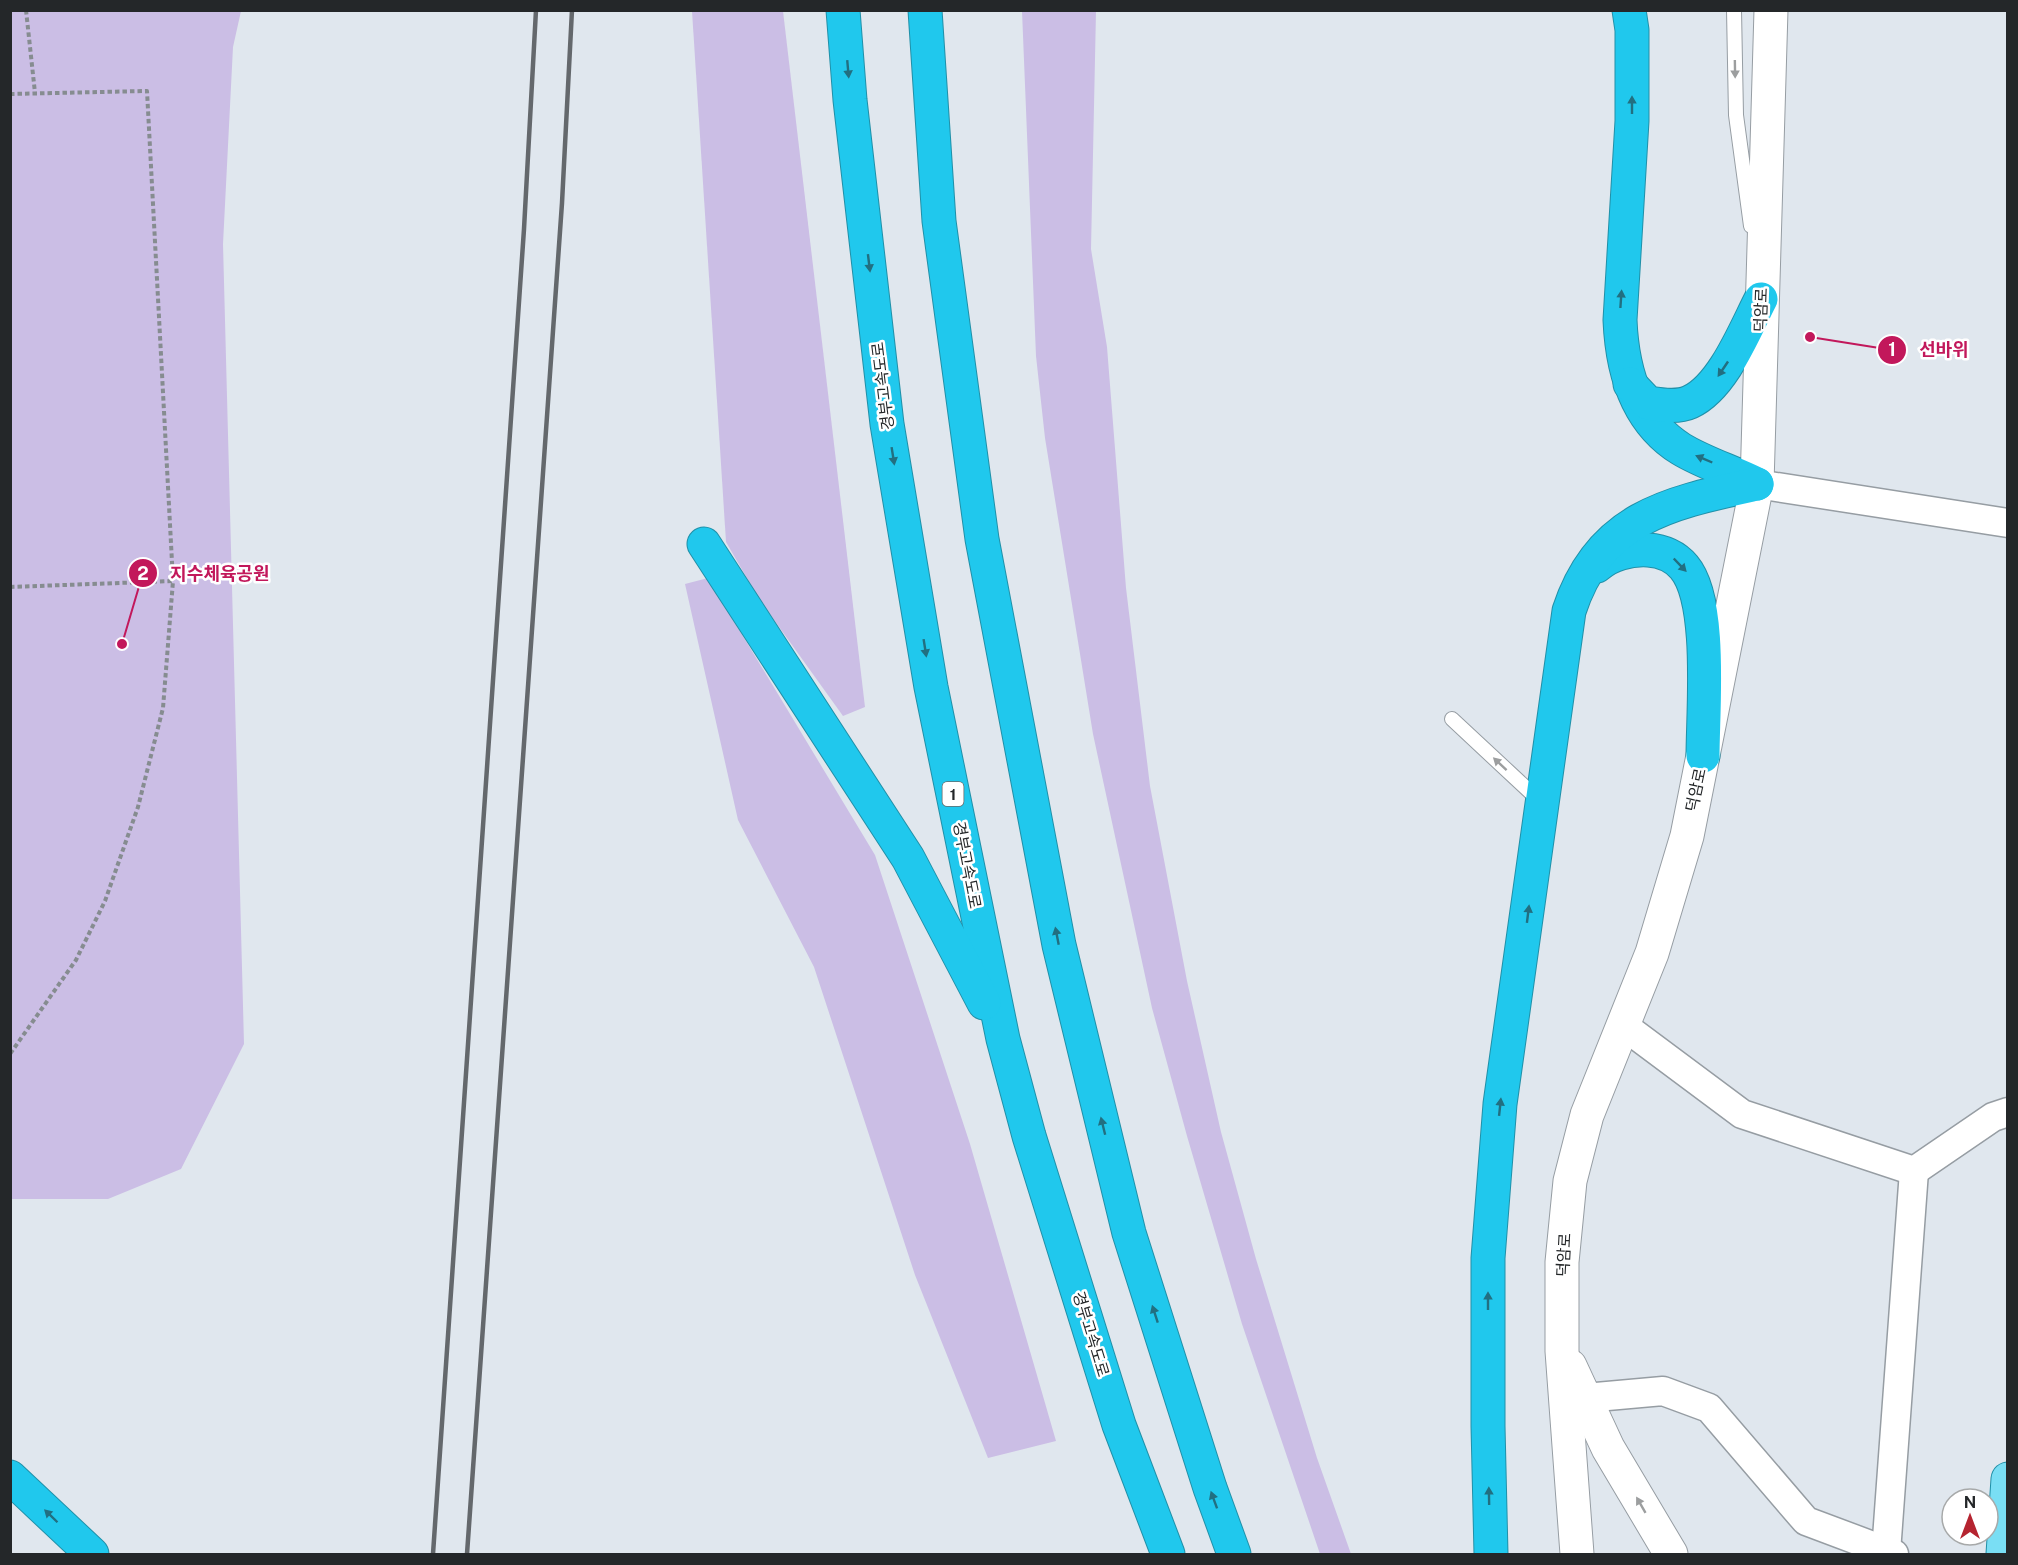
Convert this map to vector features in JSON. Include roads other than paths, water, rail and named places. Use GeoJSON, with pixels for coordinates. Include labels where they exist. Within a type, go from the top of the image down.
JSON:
{"type":"FeatureCollection","features":[{"type":"Feature","properties":{"kind":"highway","name":"경부고속도로"},"geometry":{"type":"LineString","coordinates":[[843,10],[850,100],[887,424],[931,687],[1003,1039],[1029,1136],[1119,1425],[1168,1554]]}},
{"type":"Feature","properties":{"kind":"highway"},"geometry":{"type":"LineString","coordinates":[[925,10],[939,221],[982,539],[1059,945],[1129,1233],[1210,1488],[1234,1554]]}},
{"type":"Feature","properties":{"kind":"highway"},"geometry":{"type":"LineString","coordinates":[[1632,17],[1632,121],[1620,320],[1621,350],[1630,384],[1656,429],[1681,449],[1757,484]]}},
{"type":"Feature","properties":{"kind":"highway"},"geometry":{"type":"LineString","coordinates":[[1630,384],[1648,403],[1670,406],[1689,402],[1706,391],[1724,369],[1761,299]]}},
{"type":"Feature","properties":{"kind":"highway"},"geometry":{"type":"LineString","coordinates":[[1491,1554],[1488,1257],[1500,1104],[1569,611],[1577,587],[1596,557],[1624,529],[1654,511],[1693,498],[1757,484]]}},
{"type":"Feature","properties":{"kind":"highway"},"geometry":{"type":"LineString","coordinates":[[704,544],[908,858],[1003,1039]]}},
{"type":"Feature","properties":{"kind":"highway"},"geometry":{"type":"LineString","coordinates":[[1577,587],[1602,561],[1632,549],[1663,551],[1684,567],[1698,598],[1704,647],[1703,756]]}},
{"type":"Feature","properties":{"kind":"highway"},"geometry":{"type":"LineString","coordinates":[[10,1477],[92,1554]]}},
{"type":"Feature","properties":{"kind":"main road"},"geometry":{"type":"LineString","coordinates":[[2004,1554],[2007,1479]]}},
{"type":"Feature","properties":{"kind":"street","name":"덕암로"},"geometry":{"type":"LineString","coordinates":[[1577,1554],[1562,1351],[1562,1262],[1570,1181],[1587,1115],[1652,953],[1687,836],[1757,484],[1771,10]]}},
{"type":"Feature","properties":{"kind":"street"},"geometry":{"type":"LineString","coordinates":[[1757,484],[2007,523]]}},
{"type":"Feature","properties":{"kind":"street"},"geometry":{"type":"LineString","coordinates":[[1624,1026],[1742,1114],[1914,1171]]}},
{"type":"Feature","properties":{"kind":"street"},"geometry":{"type":"LineString","coordinates":[[1914,1171],[1993,1117],[2007,1112]]}},
{"type":"Feature","properties":{"kind":"street"},"geometry":{"type":"LineString","coordinates":[[1585,1398],[1663,1390],[1709,1408],[1806,1521],[1890,1553],[1914,1171]]}},
{"type":"Feature","properties":{"kind":"street"},"geometry":{"type":"LineString","coordinates":[[1562,1351],[1608,1448],[1671,1554]]}},
{"type":"Feature","properties":{"kind":"lane"},"geometry":{"type":"LineString","coordinates":[[1734,10],[1736,115],[1761,299]]}},
{"type":"Feature","properties":{"kind":"lane"},"geometry":{"type":"LineString","coordinates":[[1452,719],[1542,804]]}},
{"type":"Feature","properties":{"kind":"railway"},"geometry":{"type":"LineString","coordinates":[[433,1554],[524,229],[536,10]]}},
{"type":"Feature","properties":{"kind":"railway"},"geometry":{"type":"LineString","coordinates":[[467,1554],[562,203],[572,10]]}},
{"type":"Feature","properties":{"kind":"place","name":"선바위"},"geometry":{"type":"Point","coordinates":[1810,337]}},
{"type":"Feature","properties":{"kind":"place","name":"지수체육공원"},"geometry":{"type":"Point","coordinates":[122,644]}}]}
